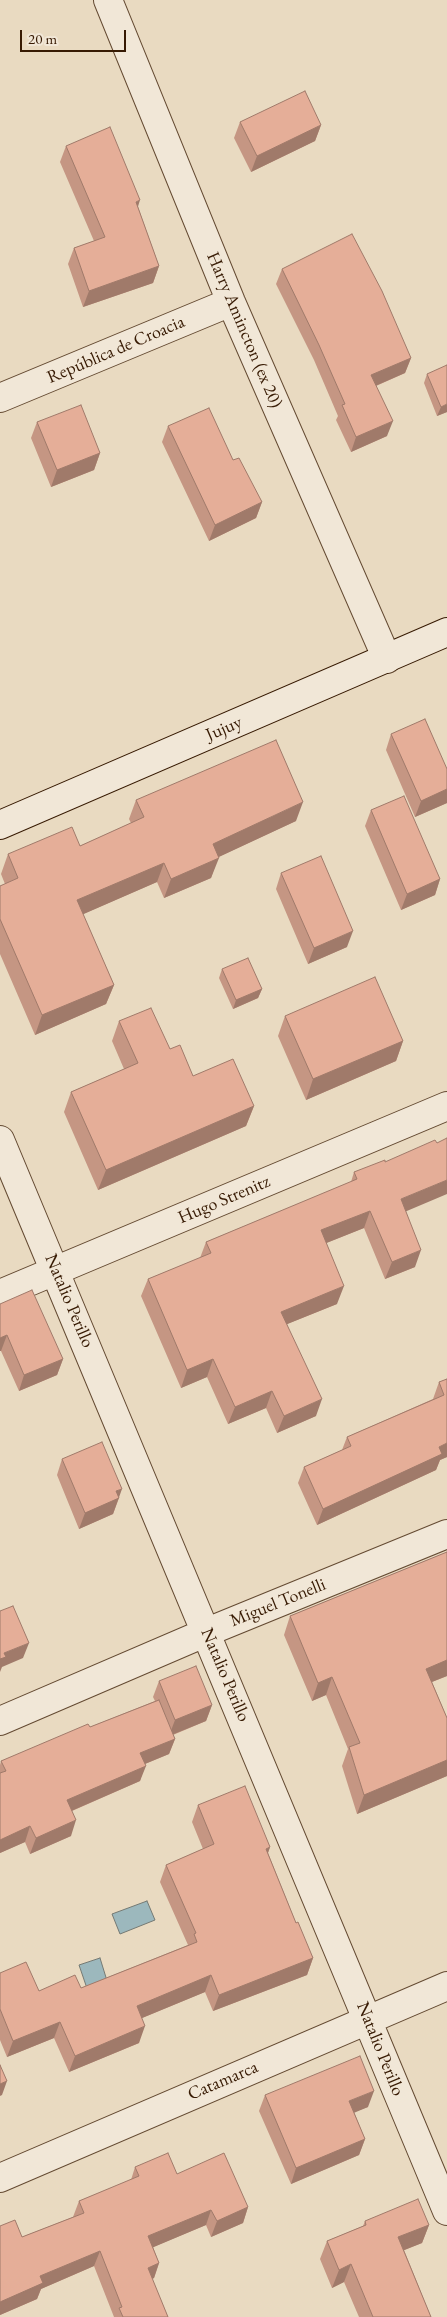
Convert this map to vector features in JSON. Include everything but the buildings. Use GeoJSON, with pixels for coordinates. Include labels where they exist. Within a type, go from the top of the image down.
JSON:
{"type":"FeatureCollection","features":[{"type":"Feature","properties":{"kind":"street","name":"Harry Amincton (ex 20)"},"geometry":{"type":"LineString","coordinates":[[108,0],[231,302],[386,658]]}},
{"type":"Feature","properties":{"kind":"street","name":"República de Croacia"},"geometry":{"type":"LineString","coordinates":[[0,398],[231,302]]}},
{"type":"Feature","properties":{"kind":"street","name":"Jujuy"},"geometry":{"type":"LineString","coordinates":[[0,825],[447,632]]}},
{"type":"Feature","properties":{"kind":"street","name":"Hugo Strenitz"},"geometry":{"type":"LineString","coordinates":[[0,1294],[447,1106]]}},
{"type":"Feature","properties":{"kind":"street","name":"Natalio Perillo"},"geometry":{"type":"LineString","coordinates":[[0,1140],[207,1632],[447,2211]]}},
{"type":"Feature","properties":{"kind":"street","name":"Miguel Tonelli"},"geometry":{"type":"LineString","coordinates":[[0,1722],[207,1632],[447,1534]]}},
{"type":"Feature","properties":{"kind":"street","name":"Catamarca"},"geometry":{"type":"LineString","coordinates":[[0,2178],[447,1986]]}},
{"type":"Feature","properties":{"kind":"water"},"geometry":{"type":"Polygon","coordinates":[[[147,1901],[155,1920],[120,1934],[112,1914],[147,1901]]]}},
{"type":"Feature","properties":{"kind":"water"},"geometry":{"type":"Polygon","coordinates":[[[100,1958],[112,1997],[92,2003],[79,1965],[100,1958]]]}}]}
